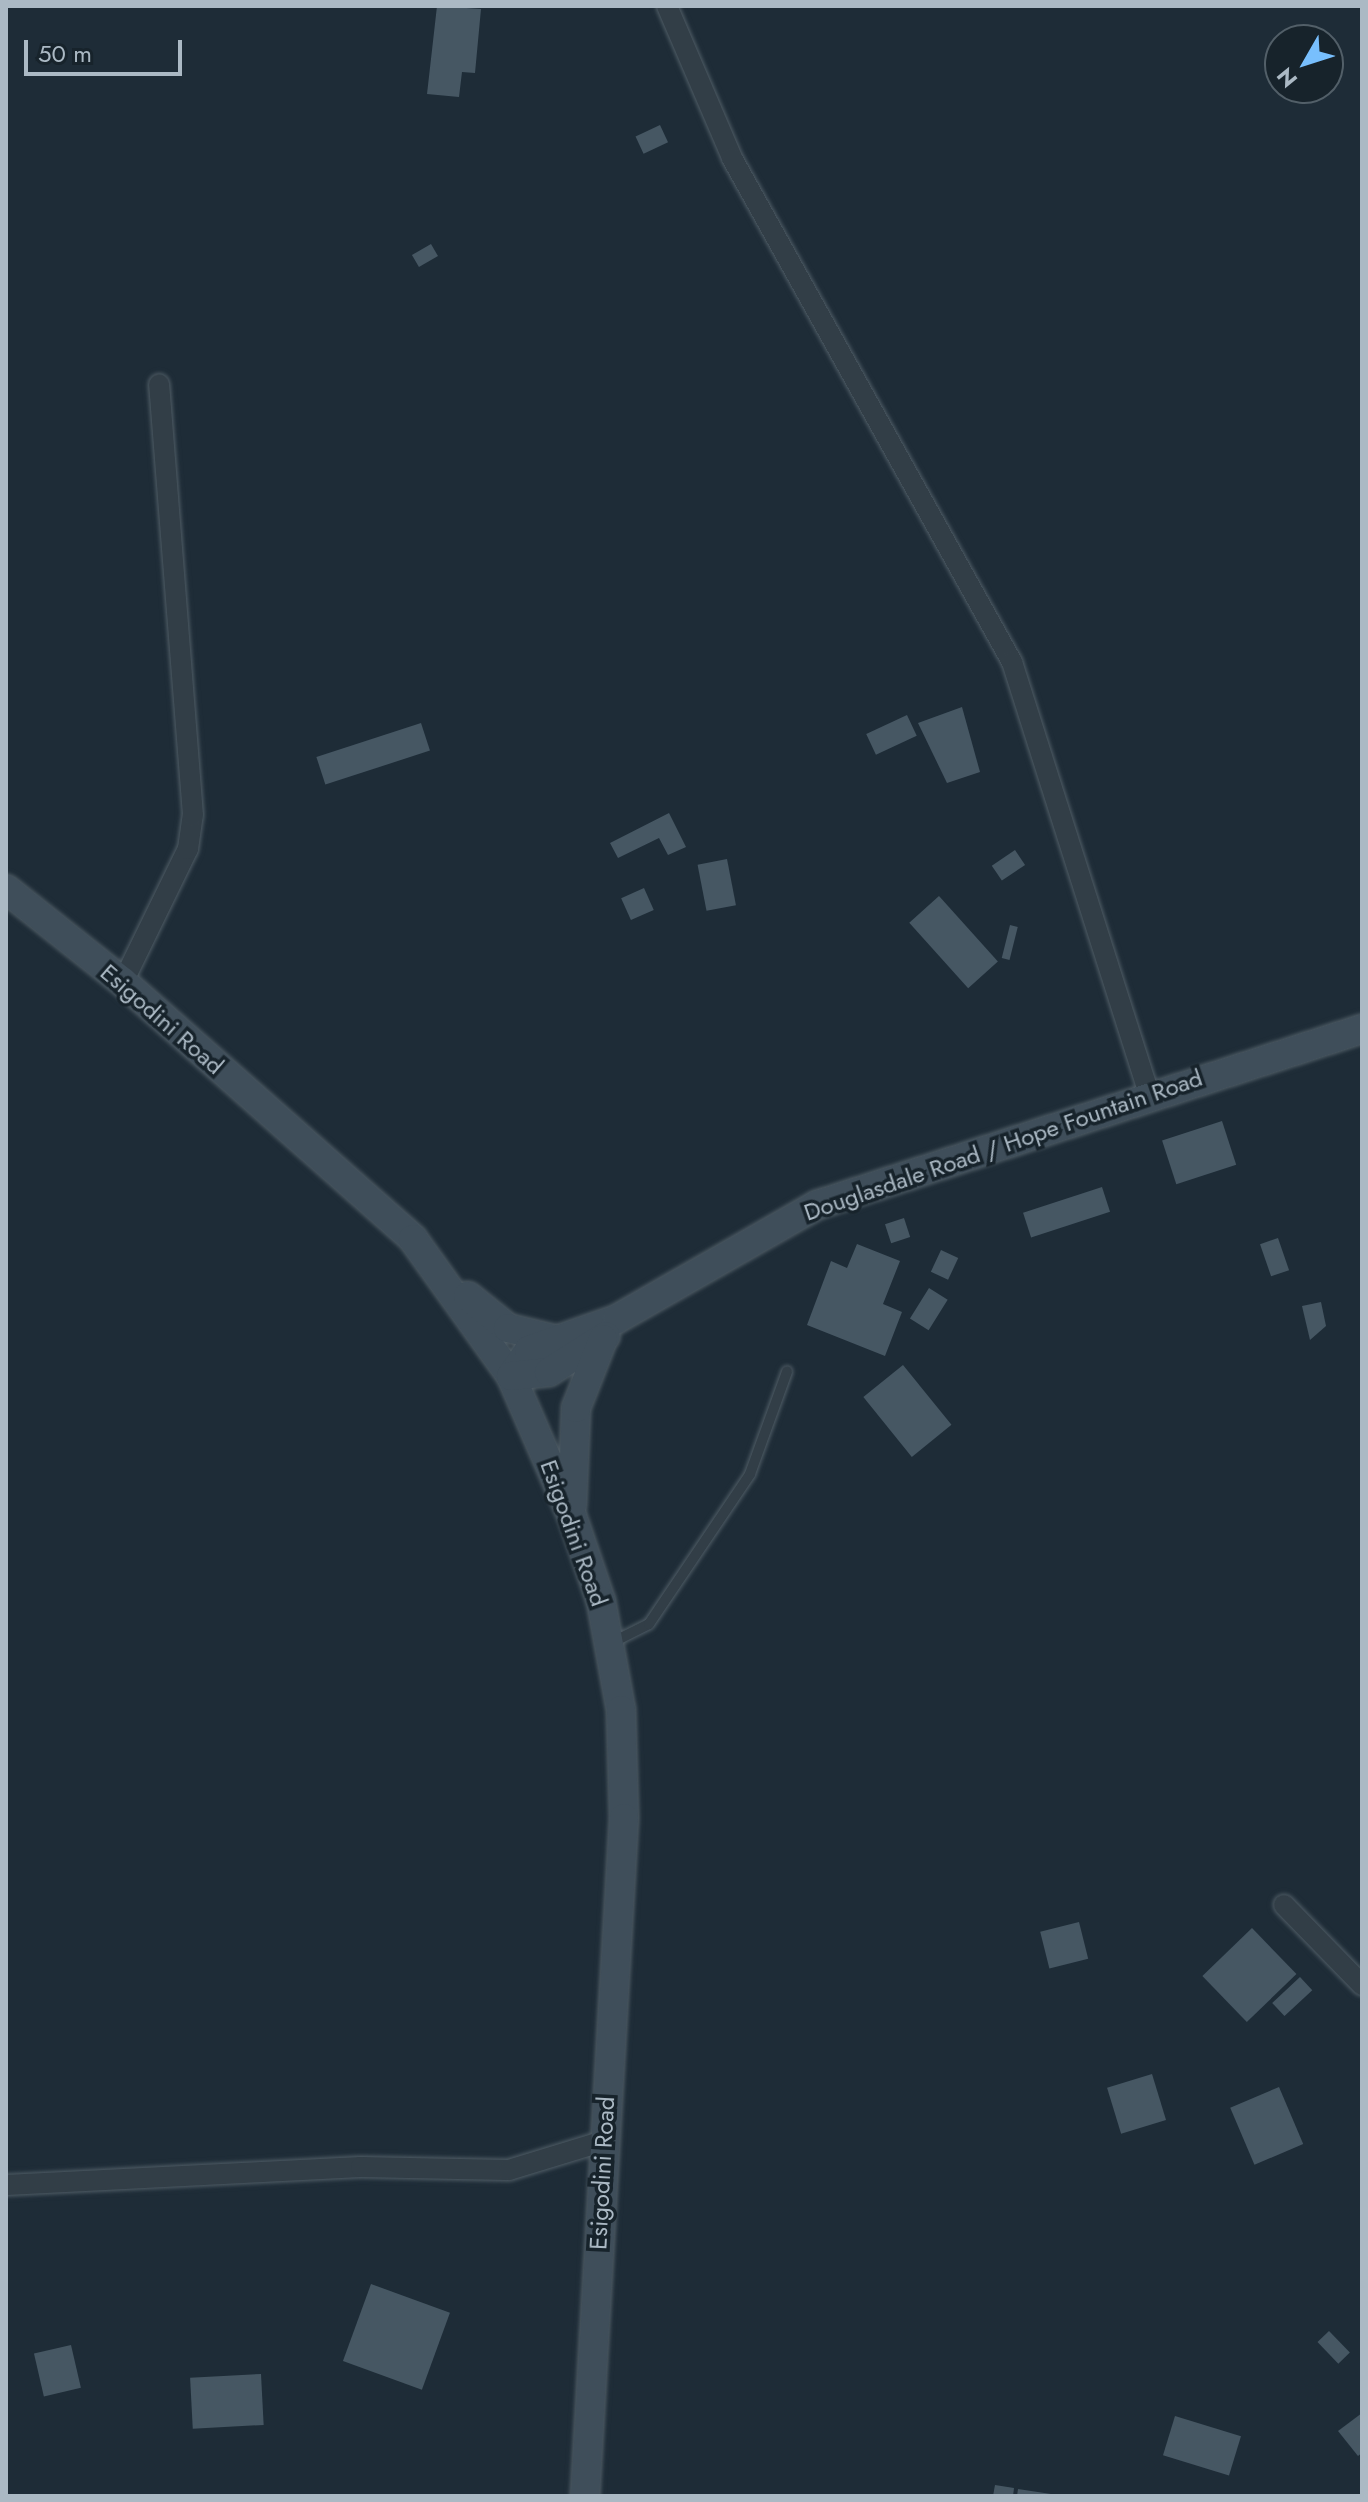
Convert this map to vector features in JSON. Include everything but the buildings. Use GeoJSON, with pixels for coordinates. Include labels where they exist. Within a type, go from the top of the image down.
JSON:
{"type":"FeatureCollection","features":[{"type":"Feature","properties":{"kind":"main road","name":"Esigodini Road"},"geometry":{"type":"LineString","coordinates":[[6,889],[123,982],[380,1206],[439,1273],[511,1376],[572,1516],[609,1644],[621,1710],[624,1818],[585,2496]]}},
{"type":"Feature","properties":{"kind":"main road","name":"Douglasdale Road / Hope Fountain Road"},"geometry":{"type":"LineString","coordinates":[[610,1329],[817,1205],[1149,1093],[1362,1029]]}},
{"type":"Feature","properties":{"kind":"main road"},"geometry":{"type":"LineString","coordinates":[[439,1273],[508,1328],[553,1339]]}},
{"type":"Feature","properties":{"kind":"main road"},"geometry":{"type":"LineString","coordinates":[[511,1376],[529,1350],[553,1339],[610,1329]]}},
{"type":"Feature","properties":{"kind":"main road"},"geometry":{"type":"LineString","coordinates":[[511,1376],[549,1372],[610,1329]]}},
{"type":"Feature","properties":{"kind":"main road"},"geometry":{"type":"LineString","coordinates":[[572,1516],[576,1408],[610,1329]]}},
{"type":"Feature","properties":{"kind":"street"},"geometry":{"type":"LineString","coordinates":[[667,6],[732,158],[1012,662],[1149,1093]]}},
{"type":"Feature","properties":{"kind":"street"},"geometry":{"type":"LineString","coordinates":[[123,982],[188,849],[193,815],[159,384]]}},
{"type":"Feature","properties":{"kind":"street"},"geometry":{"type":"LineString","coordinates":[[1284,1905],[1362,1985]]}},
{"type":"Feature","properties":{"kind":"street"},"geometry":{"type":"LineString","coordinates":[[6,2185],[361,2167],[509,2170],[604,2141]]}},
{"type":"Feature","properties":{"kind":"lane"},"geometry":{"type":"LineString","coordinates":[[609,1644],[649,1624],[750,1474],[787,1372]]}}]}
